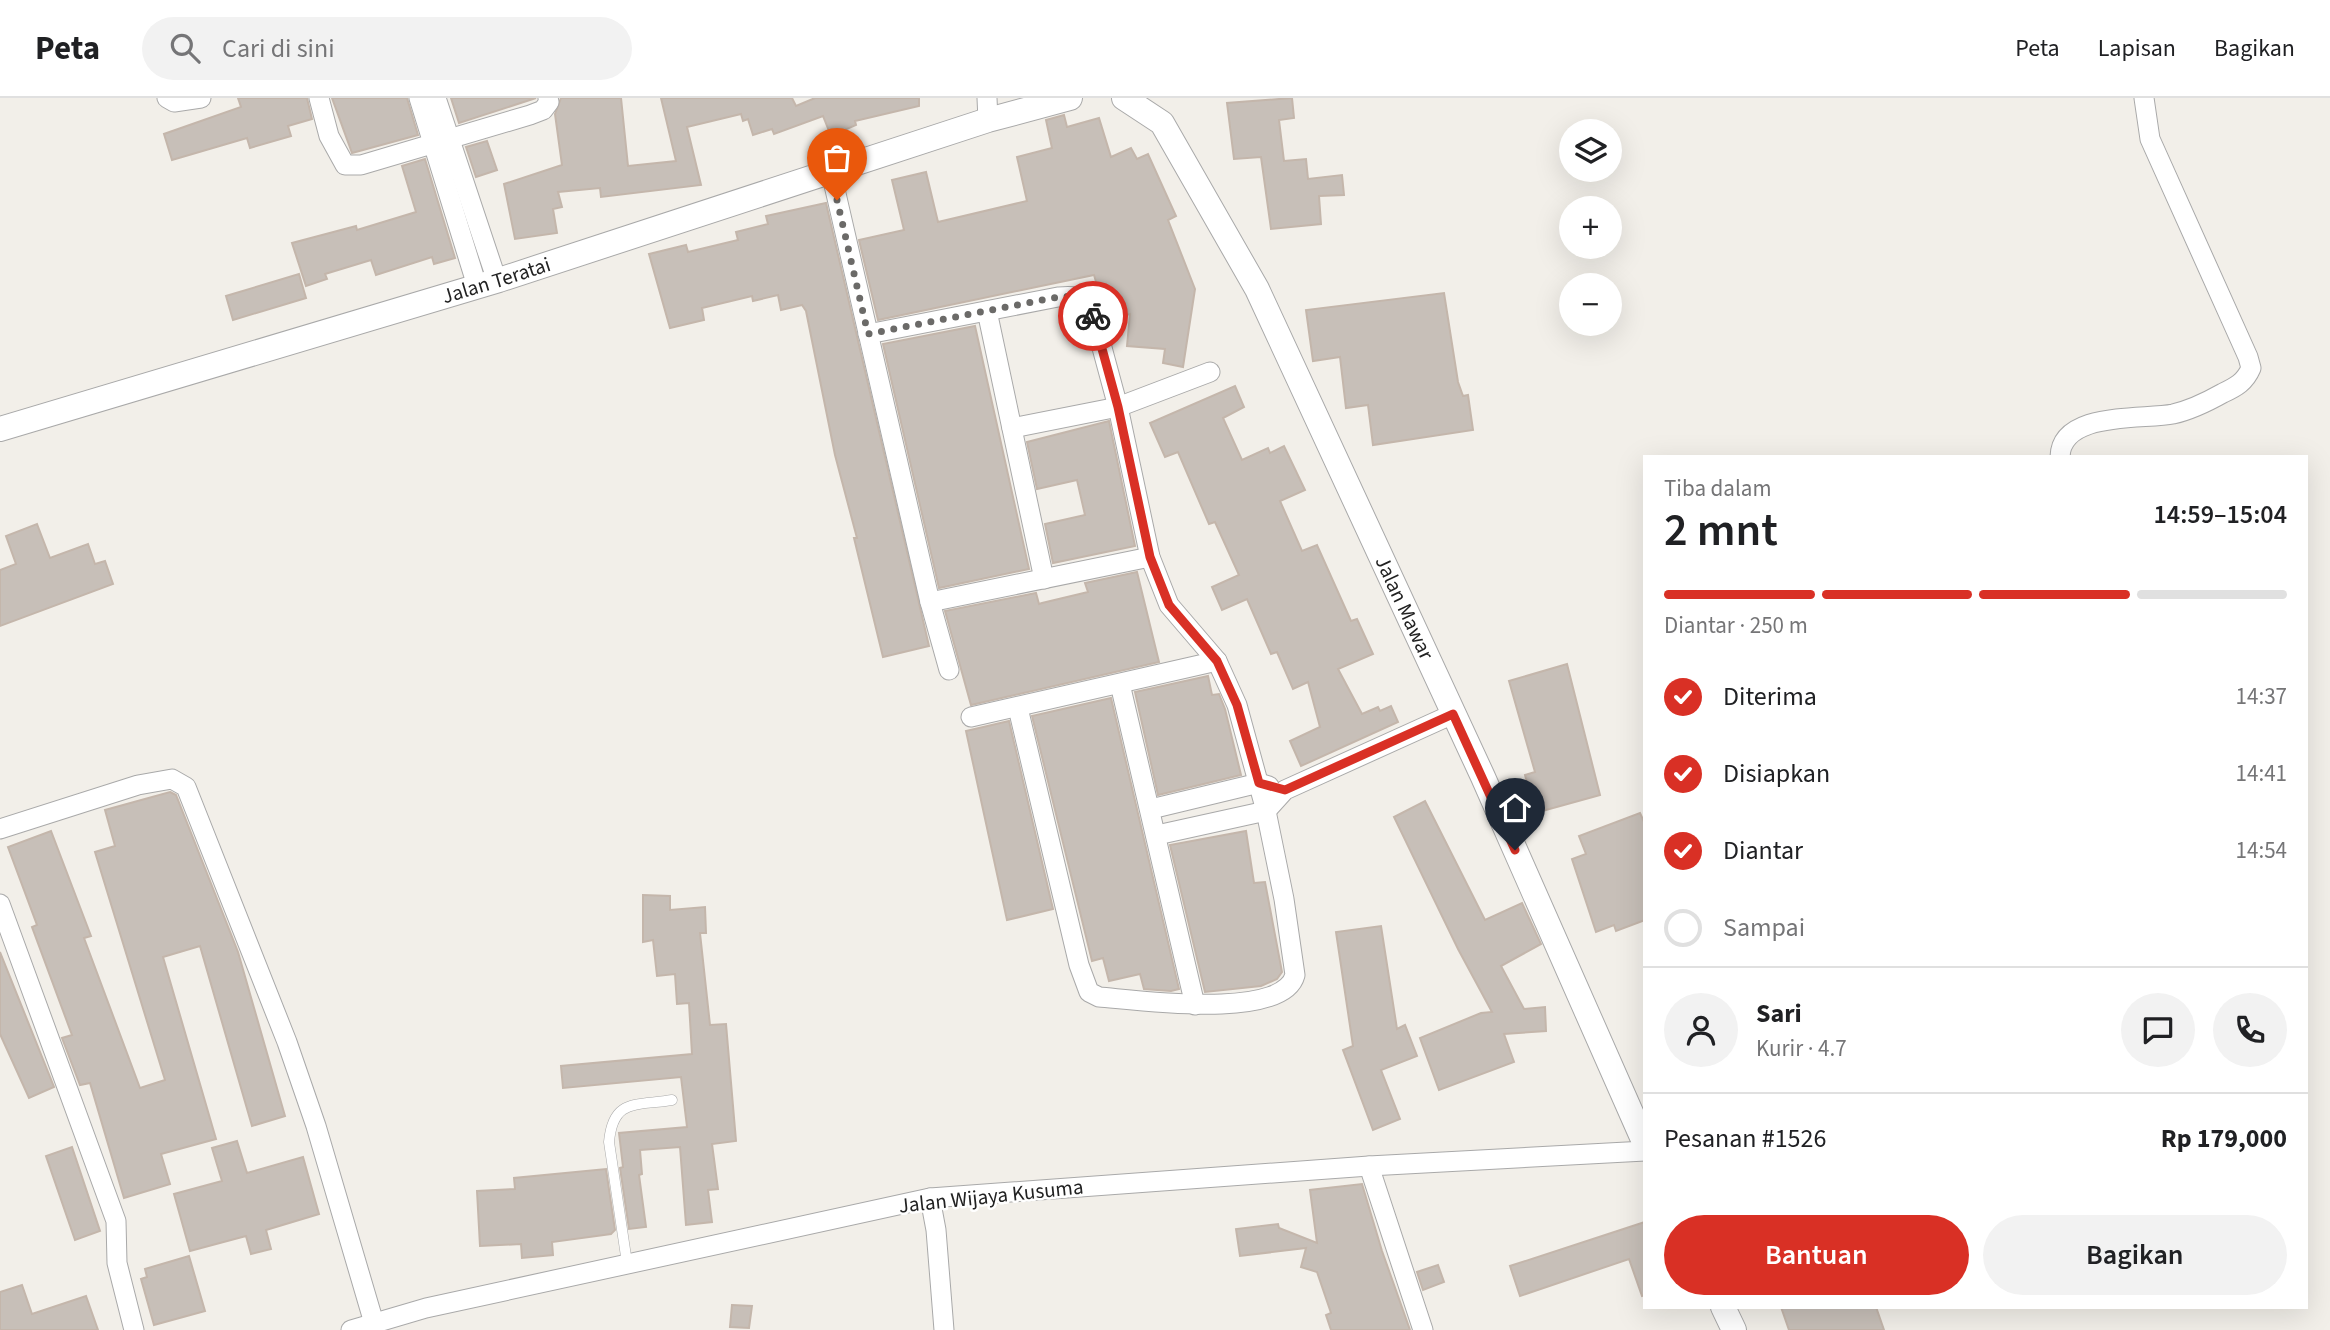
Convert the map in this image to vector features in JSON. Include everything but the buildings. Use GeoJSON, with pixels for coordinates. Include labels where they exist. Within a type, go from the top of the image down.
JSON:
{"type":"FeatureCollection","features":[{"type":"Feature","properties":{"kind":"street"},"geometry":{"type":"LineString","coordinates":[[167,98],[174,102],[201,98]]}},
{"type":"Feature","properties":{"kind":"street"},"geometry":{"type":"LineString","coordinates":[[319,98],[329,136],[345,165],[361,165],[543,110],[549,102],[548,98]]}},
{"type":"Feature","properties":{"kind":"street"},"geometry":{"type":"LineString","coordinates":[[419,98],[441,141],[487,283]]}},
{"type":"Feature","properties":{"kind":"street"},"geometry":{"type":"LineString","coordinates":[[436,98],[441,141]]}},
{"type":"Feature","properties":{"kind":"street"},"geometry":{"type":"LineString","coordinates":[[988,109],[1070,98]]}},
{"type":"Feature","properties":{"kind":"street","name":"Jalan Mawar"},"geometry":{"type":"LineString","coordinates":[[1124,98],[1162,123],[1257,289],[1453,714],[1643,1139]]}},
{"type":"Feature","properties":{"kind":"street"},"geometry":{"type":"LineString","coordinates":[[2060,455],[2063,441],[2071,433],[2099,422],[2171,415],[2192,409],[2242,383],[2251,368],[2249,357],[2150,139],[2144,98]]}},
{"type":"Feature","properties":{"kind":"street","name":"Jalan Teratai"},"geometry":{"type":"LineString","coordinates":[[0,429],[487,283],[831,172],[988,109]]}},
{"type":"Feature","properties":{"kind":"street"},"geometry":{"type":"LineString","coordinates":[[831,172],[930,602],[949,670]]}},
{"type":"Feature","properties":{"kind":"street"},"geometry":{"type":"LineString","coordinates":[[868,334],[1058,297],[1074,296],[1084,299],[1091,307],[1118,407],[1150,557],[1169,605],[1217,661],[1237,705],[1266,811],[1284,899],[1295,975],[1292,985],[1283,992],[1263,999],[1195,1005],[1099,997],[1089,992],[1079,965],[1018,708]]}},
{"type":"Feature","properties":{"kind":"street"},"geometry":{"type":"LineString","coordinates":[[988,311],[1044,579]]}},
{"type":"Feature","properties":{"kind":"street"},"geometry":{"type":"LineString","coordinates":[[1012,428],[1118,407],[1210,372]]}},
{"type":"Feature","properties":{"kind":"street"},"geometry":{"type":"LineString","coordinates":[[930,602],[1150,557]]}},
{"type":"Feature","properties":{"kind":"street"},"geometry":{"type":"LineString","coordinates":[[971,716],[1018,708],[1217,661]]}},
{"type":"Feature","properties":{"kind":"street"},"geometry":{"type":"LineString","coordinates":[[1120,684],[1195,1005]]}},
{"type":"Feature","properties":{"kind":"street"},"geometry":{"type":"LineString","coordinates":[[1157,835],[1266,811],[1285,790],[1453,714]]}},
{"type":"Feature","properties":{"kind":"street"},"geometry":{"type":"LineString","coordinates":[[0,829],[138,785],[172,779],[186,787],[291,1054],[316,1126],[374,1323]]}},
{"type":"Feature","properties":{"kind":"street"},"geometry":{"type":"LineString","coordinates":[[1151,809],[1259,783],[1285,790]]}},
{"type":"Feature","properties":{"kind":"street"},"geometry":{"type":"LineString","coordinates":[[0,904],[116,1222],[117,1264],[134,1330]]}},
{"type":"Feature","properties":{"kind":"street","name":"Jalan Wijaya Kusuma"},"geometry":{"type":"LineString","coordinates":[[351,1330],[426,1308],[930,1198],[1369,1166],[1643,1151]]}},
{"type":"Feature","properties":{"kind":"street"},"geometry":{"type":"LineString","coordinates":[[1369,1166],[1423,1330]]}},
{"type":"Feature","properties":{"kind":"street"},"geometry":{"type":"LineString","coordinates":[[930,1198],[944,1330]]}},
{"type":"Feature","properties":{"kind":"street"},"geometry":{"type":"LineString","coordinates":[[1724,1309],[1734,1330]]}},
{"type":"Feature","properties":{"kind":"lane"},"geometry":{"type":"LineString","coordinates":[[627,1263],[609,1142],[611,1122],[616,1113],[626,1108],[672,1100]]}},
{"type":"Feature","properties":{"kind":"way so far"},"geometry":{"type":"LineString","coordinates":[[837,200],[868,334],[1058,297],[1074,296],[1084,299],[1091,307],[1093,316]]}},
{"type":"Feature","properties":{"kind":"route"},"geometry":{"type":"LineString","coordinates":[[1093,316],[1118,407],[1150,557],[1169,605],[1217,661],[1237,705],[1259,783],[1285,790],[1453,714],[1515,850]]}}]}
